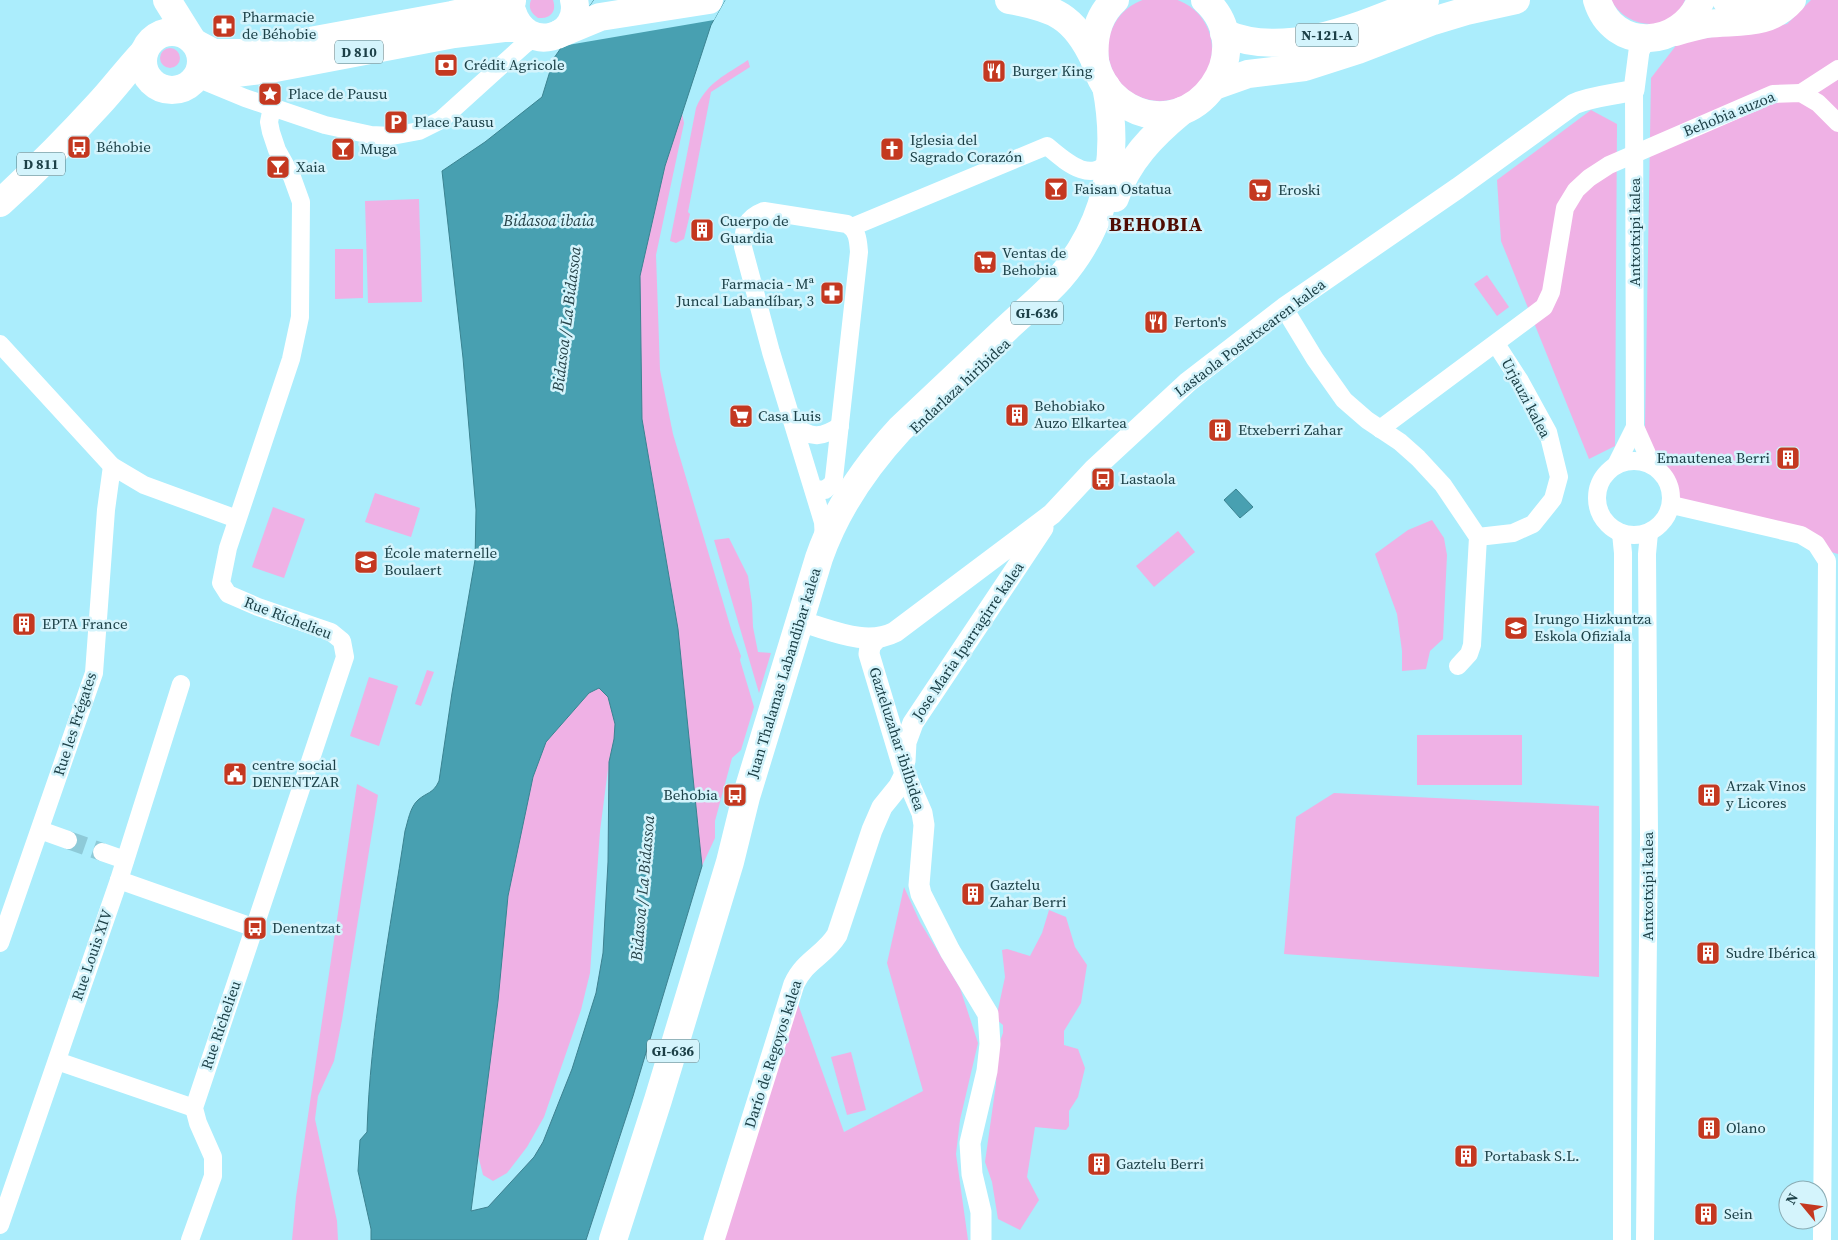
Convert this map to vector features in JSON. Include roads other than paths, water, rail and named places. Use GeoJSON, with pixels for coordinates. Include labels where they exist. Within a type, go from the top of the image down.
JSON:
{"type":"FeatureCollection","features":[{"type":"Feature","properties":{"kind":"main road"},"geometry":{"type":"LineString","coordinates":[[153,0],[154,5],[142,62],[148,78],[161,88]]}},
{"type":"Feature","properties":{"kind":"main road"},"geometry":{"type":"LineString","coordinates":[[113,89],[141,87],[170,90],[180,89],[188,85],[198,75],[202,60],[200,52],[167,0]]}},
{"type":"Feature","properties":{"kind":"main road"},"geometry":{"type":"LineString","coordinates":[[512,0],[512,11],[515,20],[538,33],[571,22],[575,13],[575,0]]}},
{"type":"Feature","properties":{"kind":"main road","name":"D 810"},"geometry":{"type":"LineString","coordinates":[[193,41],[214,53],[245,53],[452,15],[512,0]]}},
{"type":"Feature","properties":{"kind":"main road"},"geometry":{"type":"LineString","coordinates":[[575,0],[583,9],[600,17]]}},
{"type":"Feature","properties":{"kind":"main road","name":"D 810"},"geometry":{"type":"LineString","coordinates":[[198,75],[211,76],[270,69],[454,34],[504,28],[538,33],[600,17],[709,0]]}},
{"type":"Feature","properties":{"kind":"main road","name":"GI-636"},"geometry":{"type":"LineString","coordinates":[[1009,0],[1033,4],[1056,13],[1070,23],[1082,37],[1106,86],[1120,101],[1140,111],[1161,114],[1182,110],[1200,101],[1214,86],[1221,74],[1225,60],[1226,46],[1224,33],[1216,12],[1205,0]]}},
{"type":"Feature","properties":{"kind":"main road","name":"GI-636"},"geometry":{"type":"LineString","coordinates":[[1095,61],[1095,35],[1105,12],[1115,0]]}},
{"type":"Feature","properties":{"kind":"main road","name":"N-121-A"},"geometry":{"type":"LineString","coordinates":[[1287,42],[1396,0]]}},
{"type":"Feature","properties":{"kind":"main road","name":"N-121-A"},"geometry":{"type":"LineString","coordinates":[[1224,33],[1254,43],[1287,42],[1320,37],[1347,30],[1425,0]]}},
{"type":"Feature","properties":{"kind":"main road","name":"N-121-A"},"geometry":{"type":"LineString","coordinates":[[1214,86],[1248,74],[1304,67],[1358,50],[1433,21],[1466,11],[1516,0]]}},
{"type":"Feature","properties":{"kind":"main road"},"geometry":{"type":"LineString","coordinates":[[1578,0],[1601,8],[1615,27],[1629,35],[1645,38],[1661,37],[1704,24],[1762,19],[1779,12],[1792,0]]}},
{"type":"Feature","properties":{"kind":"main road"},"geometry":{"type":"LineString","coordinates":[[1675,32],[1687,22],[1701,0]]}},
{"type":"Feature","properties":{"kind":"main road"},"geometry":{"type":"LineString","coordinates":[[1726,0],[1748,5],[1768,0]]}},
{"type":"Feature","properties":{"kind":"main road"},"geometry":{"type":"LineString","coordinates":[[146,48],[155,36],[164,32],[182,33],[193,41]]}},
{"type":"Feature","properties":{"kind":"main road","name":"D 811"},"geometry":{"type":"LineString","coordinates":[[0,203],[74,131],[113,89],[146,48]]}},
{"type":"Feature","properties":{"kind":"main road","name":"Endarlaza hiribidea"},"geometry":{"type":"LineString","coordinates":[[856,492],[877,454],[900,429],[1052,285],[1072,263],[1091,232],[1107,188],[1112,157],[1112,126],[1106,86]]}},
{"type":"Feature","properties":{"kind":"main road","name":"Endarlaza hiribidea"},"geometry":{"type":"LineString","coordinates":[[856,492],[907,436],[1076,275],[1101,236],[1122,179],[1129,167],[1157,132],[1182,110]]}},
{"type":"Feature","properties":{"kind":"main road","name":"Juan Thalamas Labandibar kalea"},"geometry":{"type":"LineString","coordinates":[[613,1240],[658,1100],[730,862],[746,797],[823,546],[839,511],[856,492]]}},
{"type":"Feature","properties":{"kind":"main road","name":"Juan Thalamas Labandibar kalea"},"geometry":{"type":"LineString","coordinates":[[730,862],[754,799],[837,538],[856,492]]}},
{"type":"Feature","properties":{"kind":"street"},"geometry":{"type":"LineString","coordinates":[[198,75],[222,89],[325,125],[370,135],[392,136],[419,131],[440,120],[538,33]]}},
{"type":"Feature","properties":{"kind":"street","name":"Antxotxipi kalea"},"geometry":{"type":"LineString","coordinates":[[1616,466],[1634,427],[1634,90],[1640,51],[1645,38]]}},
{"type":"Feature","properties":{"kind":"street"},"geometry":{"type":"LineString","coordinates":[[1838,69],[1802,93],[1818,103],[1838,123]]}},
{"type":"Feature","properties":{"kind":"street","name":"Lastaola Postetxearen kalea"},"geometry":{"type":"LineString","coordinates":[[876,639],[895,632],[1052,514],[1094,469],[1188,382],[1284,308],[1458,188],[1574,104],[1634,90]]}},
{"type":"Feature","properties":{"kind":"street","name":"Behobia auzoa"},"geometry":{"type":"LineString","coordinates":[[1496,344],[1544,308],[1551,292],[1565,208],[1576,190],[1589,178],[1608,164],[1773,94],[1802,93]]}},
{"type":"Feature","properties":{"kind":"street","name":"Rue Richelieu"},"geometry":{"type":"LineString","coordinates":[[194,1108],[218,1031],[255,928],[345,657],[342,641],[331,632],[258,608],[228,594],[221,583],[228,548],[237,519],[291,359],[300,317],[301,202],[292,177],[271,132],[269,122],[272,107]]}},
{"type":"Feature","properties":{"kind":"street"},"geometry":{"type":"LineString","coordinates":[[852,227],[1047,146],[1070,164],[1084,170],[1098,169],[1112,157]]}},
{"type":"Feature","properties":{"kind":"street"},"geometry":{"type":"LineString","coordinates":[[812,486],[816,489],[825,490],[833,483],[859,252],[857,235],[852,227],[847,224],[764,211],[753,216],[746,225],[743,234],[743,247],[769,342],[795,425],[812,486],[823,522],[823,546]]}},
{"type":"Feature","properties":{"kind":"street"},"geometry":{"type":"LineString","coordinates":[[1284,308],[1315,359],[1344,400],[1367,420],[1400,442],[1418,458],[1443,485],[1478,537],[1472,646],[1469,654],[1458,666]]}},
{"type":"Feature","properties":{"kind":"street"},"geometry":{"type":"LineString","coordinates":[[0,344],[112,466],[144,485],[237,519]]}},
{"type":"Feature","properties":{"kind":"street","name":"Urjauzi kalea"},"geometry":{"type":"LineString","coordinates":[[1380,429],[1496,344],[1520,381],[1548,432],[1559,477],[1553,499],[1533,524],[1513,533],[1478,537]]}},
{"type":"Feature","properties":{"kind":"street"},"geometry":{"type":"LineString","coordinates":[[795,425],[817,436],[829,433],[840,426]]}},
{"type":"Feature","properties":{"kind":"street","name":"Antxotxipi kalea"},"geometry":{"type":"LineString","coordinates":[[1634,427],[1652,465]]}},
{"type":"Feature","properties":{"kind":"street"},"geometry":{"type":"LineString","coordinates":[[1640,461],[1652,465],[1664,475],[1671,488],[1672,505],[1664,522],[1649,533],[1639,536],[1620,533],[1609,526],[1602,516],[1597,501],[1600,484],[1607,473],[1616,466],[1626,462],[1640,461]]}},
{"type":"Feature","properties":{"kind":"street","name":"Rue les Frégates"},"geometry":{"type":"LineString","coordinates":[[0,943],[94,673],[106,510],[112,466]]}},
{"type":"Feature","properties":{"kind":"street"},"geometry":{"type":"LineString","coordinates":[[1672,505],[1801,535],[1816,544],[1827,561],[1822,1240]]}},
{"type":"Feature","properties":{"kind":"street","name":"Jose Maria Iparragirre kalea"},"geometry":{"type":"LineString","coordinates":[[906,774],[904,754],[913,723],[1052,514]]}},
{"type":"Feature","properties":{"kind":"street","name":"Antxotxipi kalea"},"geometry":{"type":"LineString","coordinates":[[1620,533],[1623,553],[1622,1240]]}},
{"type":"Feature","properties":{"kind":"street","name":"Antxotxipi kalea"},"geometry":{"type":"LineString","coordinates":[[1645,1240],[1648,845],[1647,554],[1649,533]]}},
{"type":"Feature","properties":{"kind":"street"},"geometry":{"type":"LineString","coordinates":[[809,624],[861,638],[876,639]]}},
{"type":"Feature","properties":{"kind":"street","name":"Gazteluzahar ibilbidea"},"geometry":{"type":"LineString","coordinates":[[876,639],[870,646],[869,654],[906,774],[922,813],[924,825],[919,875],[921,894],[950,951],[988,1014],[990,1044],[987,1071],[970,1143],[972,1174],[981,1212],[982,1240]]}},
{"type":"Feature","properties":{"kind":"street","name":"Rue Louis XIV"},"geometry":{"type":"LineString","coordinates":[[0,1225],[57,1061],[82,982],[119,880],[181,684]]}},
{"type":"Feature","properties":{"kind":"street","name":"Darío de Regoyos kalea"},"geometry":{"type":"LineString","coordinates":[[714,1240],[794,984],[803,969],[830,945],[837,935],[872,830],[882,807],[906,774]]}},
{"type":"Feature","properties":{"kind":"street"},"geometry":{"type":"LineString","coordinates":[[40,830],[68,840]]}},
{"type":"Feature","properties":{"kind":"street"},"geometry":{"type":"LineString","coordinates":[[102,852],[125,860]]}},
{"type":"Feature","properties":{"kind":"street"},"geometry":{"type":"LineString","coordinates":[[119,880],[255,928]]}},
{"type":"Feature","properties":{"kind":"street"},"geometry":{"type":"LineString","coordinates":[[57,1061],[194,1108],[198,1124],[213,1157],[213,1176],[190,1240]]}},
{"type":"Feature","properties":{"kind":"water","name":"Bidasoa ibaia"},"geometry":{"type":"Polygon","coordinates":[[[594,0],[725,0],[711,25],[665,166],[640,276],[642,419],[678,629],[702,866],[633,1096],[586,1240],[371,1240],[371,1229],[358,1171],[360,1140],[367,1132],[372,1056],[387,944],[405,831],[410,814],[415,803],[432,791],[439,781],[475,560],[476,510],[463,358],[442,171],[485,142],[542,97],[554,58],[594,0]],[[599,688],[589,693],[546,742],[533,777],[508,896],[498,1001],[471,1211],[488,1207],[534,1157],[543,1142],[572,1069],[596,993],[603,953],[608,862],[609,762],[615,724],[608,697],[599,688]]]}},
{"type":"Feature","properties":{"kind":"water"},"geometry":{"type":"Polygon","coordinates":[[[1236,489],[1253,507],[1240,518],[1224,500],[1236,489]]]}},
{"type":"Feature","properties":{"kind":"tunnel"},"geometry":{"type":"LineString","coordinates":[[68,840],[102,852]]}},
{"type":"Feature","properties":{"kind":"place","name":"Pharmacie de Béhobie"},"geometry":{"type":"Point","coordinates":[224,26]}},
{"type":"Feature","properties":{"kind":"place","name":"Crédit Agricole"},"geometry":{"type":"Point","coordinates":[446,65]}},
{"type":"Feature","properties":{"kind":"place","name":"Burger King"},"geometry":{"type":"Point","coordinates":[994,71]}},
{"type":"Feature","properties":{"kind":"place","name":"Place de Pausu"},"geometry":{"type":"Point","coordinates":[270,94]}},
{"type":"Feature","properties":{"kind":"place","name":"Place Pausu"},"geometry":{"type":"Point","coordinates":[396,122]}},
{"type":"Feature","properties":{"kind":"place","name":"Béhobie"},"geometry":{"type":"Point","coordinates":[79,147]}},
{"type":"Feature","properties":{"kind":"place","name":"Muga"},"geometry":{"type":"Point","coordinates":[343,149]}},
{"type":"Feature","properties":{"kind":"place","name":"Iglesia del Sagrado Corazón"},"geometry":{"type":"Point","coordinates":[892,149]}},
{"type":"Feature","properties":{"kind":"place","name":"Xaia"},"geometry":{"type":"Point","coordinates":[278,167]}},
{"type":"Feature","properties":{"kind":"place","name":"Faisan Ostatua"},"geometry":{"type":"Point","coordinates":[1056,189]}},
{"type":"Feature","properties":{"kind":"place","name":"Eroski"},"geometry":{"type":"Point","coordinates":[1260,190]}},
{"type":"Feature","properties":{"kind":"place","name":"Cuerpo de Guardia"},"geometry":{"type":"Point","coordinates":[702,230]}},
{"type":"Feature","properties":{"kind":"place","name":"Ventas de Behobia"},"geometry":{"type":"Point","coordinates":[985,262]}},
{"type":"Feature","properties":{"kind":"place","name":"Farmacia - Mª Juncal Labandíbar, 3"},"geometry":{"type":"Point","coordinates":[832,293]}},
{"type":"Feature","properties":{"kind":"place","name":"Ferton's"},"geometry":{"type":"Point","coordinates":[1156,322]}},
{"type":"Feature","properties":{"kind":"place","name":"Behobiako Auzo Elkartea"},"geometry":{"type":"Point","coordinates":[1017,415]}},
{"type":"Feature","properties":{"kind":"place","name":"Casa Luis"},"geometry":{"type":"Point","coordinates":[741,416]}},
{"type":"Feature","properties":{"kind":"place","name":"Etxeberri Zahar"},"geometry":{"type":"Point","coordinates":[1220,430]}},
{"type":"Feature","properties":{"kind":"place","name":"Emautenea Berri"},"geometry":{"type":"Point","coordinates":[1788,458]}},
{"type":"Feature","properties":{"kind":"place","name":"Lastaola"},"geometry":{"type":"Point","coordinates":[1103,479]}},
{"type":"Feature","properties":{"kind":"place","name":"École maternelle Boulaert"},"geometry":{"type":"Point","coordinates":[366,562]}},
{"type":"Feature","properties":{"kind":"place","name":"EPTA France"},"geometry":{"type":"Point","coordinates":[24,624]}},
{"type":"Feature","properties":{"kind":"place","name":"Irungo Hizkuntza Eskola Ofiziala"},"geometry":{"type":"Point","coordinates":[1516,628]}},
{"type":"Feature","properties":{"kind":"place","name":"centre social DENENTZAR"},"geometry":{"type":"Point","coordinates":[235,774]}},
{"type":"Feature","properties":{"kind":"place","name":"Behobia"},"geometry":{"type":"Point","coordinates":[735,795]}},
{"type":"Feature","properties":{"kind":"place","name":"Arzak Vinos y Licores"},"geometry":{"type":"Point","coordinates":[1709,795]}},
{"type":"Feature","properties":{"kind":"place","name":"Gaztelu Zahar Berri"},"geometry":{"type":"Point","coordinates":[973,894]}},
{"type":"Feature","properties":{"kind":"place","name":"Denentzat"},"geometry":{"type":"Point","coordinates":[255,928]}},
{"type":"Feature","properties":{"kind":"place","name":"Sudre Ibérica"},"geometry":{"type":"Point","coordinates":[1708,953]}},
{"type":"Feature","properties":{"kind":"place","name":"Olano"},"geometry":{"type":"Point","coordinates":[1709,1128]}},
{"type":"Feature","properties":{"kind":"place","name":"Portabask S.L."},"geometry":{"type":"Point","coordinates":[1466,1156]}},
{"type":"Feature","properties":{"kind":"place","name":"Gaztelu Berri"},"geometry":{"type":"Point","coordinates":[1099,1164]}},
{"type":"Feature","properties":{"kind":"place","name":"Sein"},"geometry":{"type":"Point","coordinates":[1706,1214]}},
{"type":"Feature","properties":{"kind":"district","name":"BEHOBIA"},"geometry":{"type":"Point","coordinates":[1156,224]}},
{"type":"Feature","properties":{"kind":"water label","name":"Bidasoa / La Bidassoa"},"geometry":{"type":"Point","coordinates":[566,319]}},
{"type":"Feature","properties":{"kind":"water label","name":"Bidasoa / La Bidassoa"},"geometry":{"type":"Point","coordinates":[642,888]}}]}
